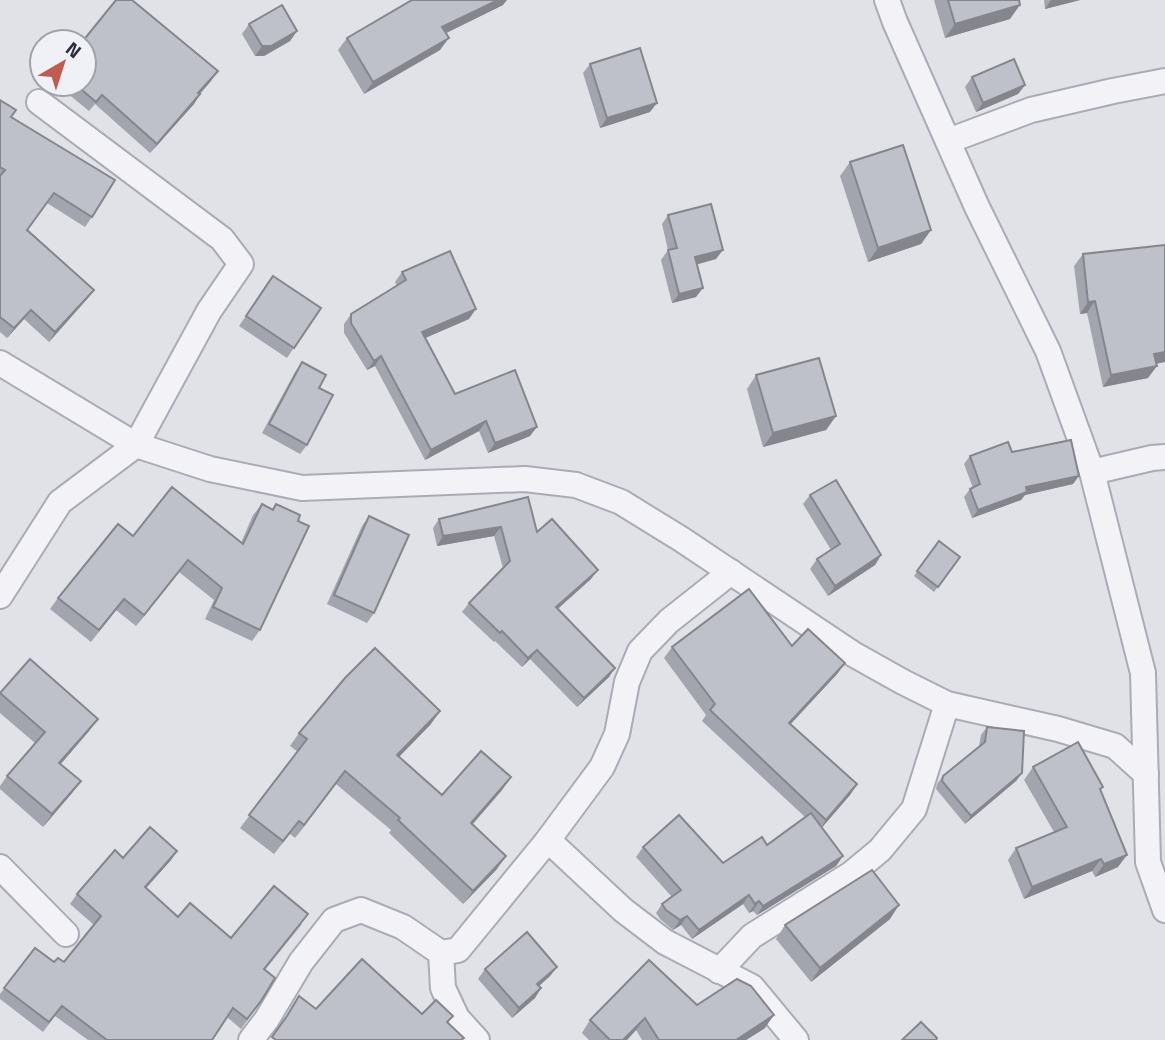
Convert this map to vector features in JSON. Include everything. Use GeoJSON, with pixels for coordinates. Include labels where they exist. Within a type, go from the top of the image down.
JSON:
{"type":"FeatureCollection","features":[{"type":"Feature","properties":{"kind":"street"},"geometry":{"type":"LineString","coordinates":[[887,0],[977,207],[1048,351],[1092,472],[1143,673],[1148,862],[1165,911]]}},
{"type":"Feature","properties":{"kind":"street"},"geometry":{"type":"LineString","coordinates":[[948,141],[1031,110],[1165,81]]}},
{"type":"Feature","properties":{"kind":"street"},"geometry":{"type":"LineString","coordinates":[[0,596],[60,502],[136,445],[209,312],[241,264],[222,239],[39,102]]}},
{"type":"Feature","properties":{"kind":"street"},"geometry":{"type":"LineString","coordinates":[[0,363],[136,445],[210,469],[302,488],[525,479],[576,485],[621,502],[853,654],[903,682],[947,704],[1058,729],[1115,746],[1146,775]]}},
{"type":"Feature","properties":{"kind":"street"},"geometry":{"type":"LineString","coordinates":[[1092,472],[1165,457]]}},
{"type":"Feature","properties":{"kind":"street"},"geometry":{"type":"LineString","coordinates":[[251,1040],[302,962],[334,920],[361,910],[403,927],[441,953],[458,950],[602,767],[617,734],[627,682],[640,651],[669,621],[731,572]]}},
{"type":"Feature","properties":{"kind":"street"},"geometry":{"type":"LineString","coordinates":[[719,971],[752,936],[851,874],[880,850],[914,809],[947,704]]}},
{"type":"Feature","properties":{"kind":"street"},"geometry":{"type":"LineString","coordinates":[[548,839],[623,910],[665,942],[752,987],[796,1040]]}},
{"type":"Feature","properties":{"kind":"street"},"geometry":{"type":"LineString","coordinates":[[0,867],[66,934]]}},
{"type":"Feature","properties":{"kind":"street"},"geometry":{"type":"LineString","coordinates":[[441,953],[443,988],[457,1018],[477,1040]]}},
{"type":"Feature","properties":{"kind":"building"},"geometry":{"type":"Polygon","coordinates":[[[116,0],[132,0],[218,71],[157,144],[102,95],[96,102],[91,98],[98,98],[98,28],[93,28],[116,0]]]}},
{"type":"Feature","properties":{"kind":"building"},"geometry":{"type":"Polygon","coordinates":[[[412,0],[498,0],[442,27],[449,38],[373,82],[347,38],[412,0]]]}},
{"type":"Feature","properties":{"kind":"building"},"geometry":{"type":"Polygon","coordinates":[[[948,0],[1019,0],[1020,5],[955,24],[948,0]]]}},
{"type":"Feature","properties":{"kind":"building"},"geometry":{"type":"Polygon","coordinates":[[[282,5],[297,31],[271,46],[262,46],[249,24],[282,5]]]}},
{"type":"Feature","properties":{"kind":"building"},"geometry":{"type":"Polygon","coordinates":[[[640,48],[657,103],[607,118],[590,64],[640,48]]]}},
{"type":"Feature","properties":{"kind":"building"},"geometry":{"type":"Polygon","coordinates":[[[1014,59],[1025,85],[983,103],[972,77],[1014,59]]]}},
{"type":"Feature","properties":{"kind":"building"},"geometry":{"type":"Polygon","coordinates":[[[0,100],[16,110],[11,117],[115,180],[92,217],[54,193],[27,230],[94,290],[55,332],[31,310],[14,328],[0,317],[0,176],[5,170],[0,167],[0,100]]]}},
{"type":"Feature","properties":{"kind":"building"},"geometry":{"type":"Polygon","coordinates":[[[903,145],[931,230],[878,248],[850,162],[903,145]]]}},
{"type":"Feature","properties":{"kind":"building"},"geometry":{"type":"Polygon","coordinates":[[[711,204],[723,250],[695,257],[703,288],[679,294],[668,250],[677,248],[668,215],[711,204]]]}},
{"type":"Feature","properties":{"kind":"building"},"geometry":{"type":"Polygon","coordinates":[[[1165,245],[1165,352],[1154,354],[1157,366],[1111,375],[1095,301],[1088,302],[1083,254],[1165,245]]]}},
{"type":"Feature","properties":{"kind":"building"},"geometry":{"type":"Polygon","coordinates":[[[450,251],[476,309],[422,332],[455,394],[515,370],[537,427],[495,443],[486,421],[431,450],[381,356],[374,361],[351,323],[351,314],[406,280],[402,272],[450,251]]]}},
{"type":"Feature","properties":{"kind":"building"},"geometry":{"type":"Polygon","coordinates":[[[273,276],[321,308],[294,348],[246,316],[273,276]]]}},
{"type":"Feature","properties":{"kind":"building"},"geometry":{"type":"Polygon","coordinates":[[[819,358],[836,416],[773,433],[756,375],[819,358]]]}},
{"type":"Feature","properties":{"kind":"building"},"geometry":{"type":"Polygon","coordinates":[[[302,362],[326,375],[319,388],[333,395],[307,445],[269,424],[302,362]]]}},
{"type":"Feature","properties":{"kind":"building"},"geometry":{"type":"Polygon","coordinates":[[[1071,440],[1079,476],[1026,487],[1027,492],[978,510],[970,489],[980,484],[970,456],[1008,442],[1012,452],[1071,440]]]}},
{"type":"Feature","properties":{"kind":"building"},"geometry":{"type":"Polygon","coordinates":[[[836,480],[881,555],[835,586],[817,559],[840,544],[810,495],[836,480]]]}},
{"type":"Feature","properties":{"kind":"building"},"geometry":{"type":"Polygon","coordinates":[[[172,487],[243,544],[262,504],[273,510],[276,504],[300,515],[298,521],[309,526],[260,630],[213,607],[222,588],[188,560],[144,615],[124,599],[99,630],[58,598],[118,524],[133,536],[172,487]]]}},
{"type":"Feature","properties":{"kind":"building"},"geometry":{"type":"Polygon","coordinates":[[[528,497],[537,532],[552,519],[598,570],[556,607],[615,668],[584,698],[537,650],[528,658],[469,603],[510,561],[501,527],[443,536],[439,519],[528,497]]]}},
{"type":"Feature","properties":{"kind":"building"},"geometry":{"type":"Polygon","coordinates":[[[369,516],[409,535],[374,613],[334,595],[369,516]]]}},
{"type":"Feature","properties":{"kind":"building"},"geometry":{"type":"Polygon","coordinates":[[[939,541],[960,557],[938,587],[917,571],[939,541]]]}},
{"type":"Feature","properties":{"kind":"building"},"geometry":{"type":"Polygon","coordinates":[[[749,589],[792,646],[808,629],[845,663],[789,723],[857,784],[826,820],[710,710],[715,704],[672,647],[749,589]]]}},
{"type":"Feature","properties":{"kind":"building"},"geometry":{"type":"Polygon","coordinates":[[[375,648],[440,711],[397,755],[442,795],[481,751],[511,777],[471,823],[506,856],[473,891],[398,820],[400,818],[345,771],[304,825],[299,821],[283,841],[249,815],[307,739],[299,733],[345,678],[375,648]]]}},
{"type":"Feature","properties":{"kind":"building"},"geometry":{"type":"Polygon","coordinates":[[[30,659],[98,719],[59,763],[81,781],[52,814],[7,776],[45,732],[0,693],[30,659]]]}},
{"type":"Feature","properties":{"kind":"building"},"geometry":{"type":"Polygon","coordinates":[[[987,727],[1024,731],[1022,773],[971,816],[942,781],[943,776],[985,742],[987,727]]]}},
{"type":"Feature","properties":{"kind":"building"},"geometry":{"type":"Polygon","coordinates":[[[1078,742],[1103,787],[1100,789],[1127,855],[1104,864],[1101,859],[1032,887],[1016,848],[1067,827],[1033,767],[1078,742]]]}},
{"type":"Feature","properties":{"kind":"building"},"geometry":{"type":"Polygon","coordinates":[[[811,813],[843,856],[763,906],[759,901],[755,904],[749,895],[699,930],[687,916],[680,920],[662,904],[681,890],[643,847],[679,815],[723,863],[762,837],[767,845],[811,813]]]}},
{"type":"Feature","properties":{"kind":"building"},"geometry":{"type":"Polygon","coordinates":[[[150,827],[177,851],[145,887],[178,917],[190,903],[231,938],[274,886],[308,914],[264,969],[275,978],[261,1001],[247,1019],[233,1008],[212,1040],[107,1040],[62,1006],[49,1022],[4,988],[35,948],[54,962],[58,958],[64,962],[101,916],[77,894],[115,850],[123,858],[150,827]]]}},
{"type":"Feature","properties":{"kind":"building"},"geometry":{"type":"Polygon","coordinates":[[[872,870],[899,905],[820,968],[785,925],[872,870]]]}},
{"type":"Feature","properties":{"kind":"building"},"geometry":{"type":"Polygon","coordinates":[[[527,932],[557,967],[537,984],[541,988],[519,1008],[485,969],[527,932]]]}},
{"type":"Feature","properties":{"kind":"building"},"geometry":{"type":"Polygon","coordinates":[[[362,959],[422,1014],[436,1000],[453,1016],[447,1022],[464,1038],[276,1040],[272,1037],[299,996],[316,1009],[362,959]]]}},
{"type":"Feature","properties":{"kind":"building"},"geometry":{"type":"Polygon","coordinates":[[[649,960],[697,1005],[737,979],[751,986],[774,1015],[736,1040],[659,1040],[645,1018],[623,1040],[610,1040],[590,1020],[649,960]]]}},
{"type":"Feature","properties":{"kind":"building"},"geometry":{"type":"Polygon","coordinates":[[[921,1022],[936,1040],[902,1040],[921,1022]]]}}]}
